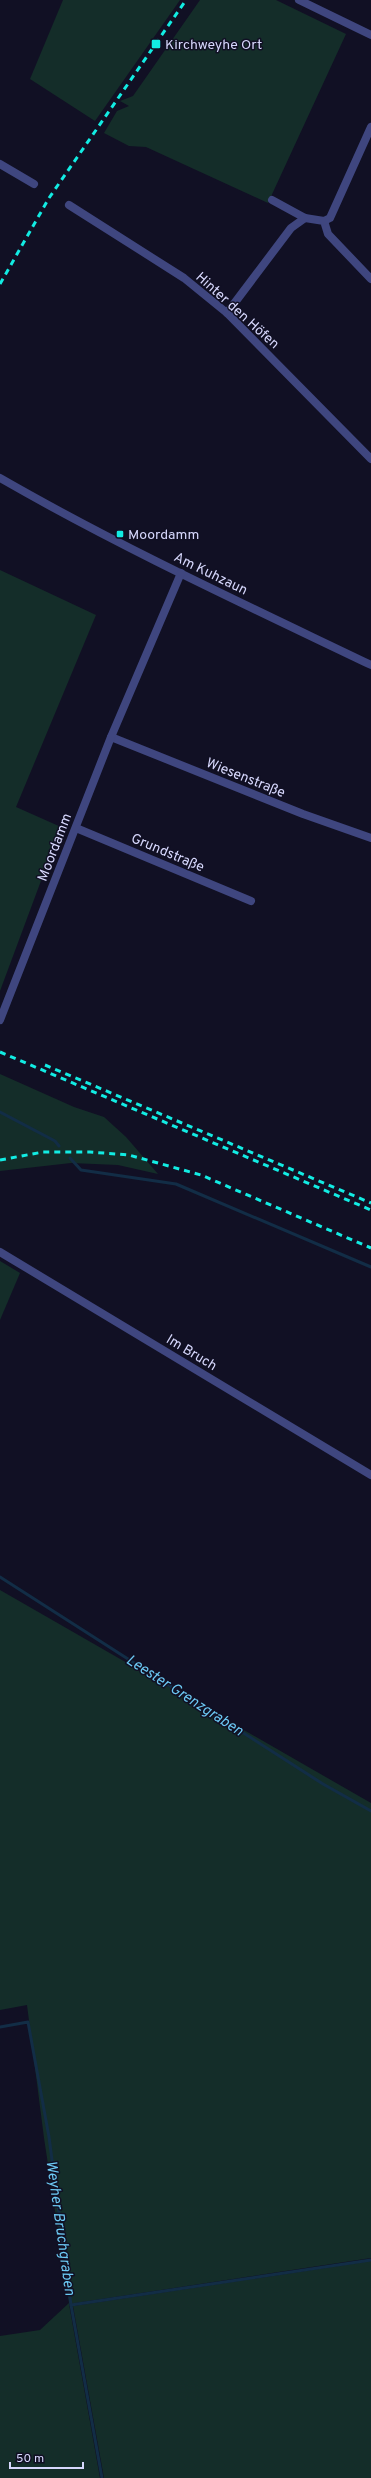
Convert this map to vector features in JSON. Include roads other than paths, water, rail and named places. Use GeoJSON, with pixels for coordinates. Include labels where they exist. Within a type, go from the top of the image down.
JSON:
{"type":"FeatureCollection","features":[{"type":"Feature","properties":{"kind":"street"},"geometry":{"type":"LineString","coordinates":[[299,0],[371,36]]}},
{"type":"Feature","properties":{"kind":"street"},"geometry":{"type":"LineString","coordinates":[[272,200],[305,218],[324,221],[330,218],[371,128]]}},
{"type":"Feature","properties":{"kind":"street"},"geometry":{"type":"LineString","coordinates":[[0,164],[34,184]]}},
{"type":"Feature","properties":{"kind":"street","name":"Hinter den Höfen"},"geometry":{"type":"LineString","coordinates":[[69,205],[184,278],[227,313],[371,459]]}},
{"type":"Feature","properties":{"kind":"street"},"geometry":{"type":"LineString","coordinates":[[227,313],[291,228],[305,218]]}},
{"type":"Feature","properties":{"kind":"street"},"geometry":{"type":"LineString","coordinates":[[324,221],[328,234],[371,279]]}},
{"type":"Feature","properties":{"kind":"street","name":"Am Kuhzaun"},"geometry":{"type":"LineString","coordinates":[[0,478],[46,504],[181,573],[371,665]]}},
{"type":"Feature","properties":{"kind":"street","name":"Moordamm"},"geometry":{"type":"LineString","coordinates":[[0,1020],[112,738],[181,573]]}},
{"type":"Feature","properties":{"kind":"street","name":"Wiesenstraße"},"geometry":{"type":"LineString","coordinates":[[112,738],[304,814],[371,838]]}},
{"type":"Feature","properties":{"kind":"street","name":"Grundstraße"},"geometry":{"type":"LineString","coordinates":[[76,828],[251,901]]}},
{"type":"Feature","properties":{"kind":"street","name":"Im Bruch"},"geometry":{"type":"LineString","coordinates":[[0,1252],[371,1474]]}},
{"type":"Feature","properties":{"kind":"waterway"},"geometry":{"type":"LineString","coordinates":[[0,1112],[55,1141],[59,1146]]}},
{"type":"Feature","properties":{"kind":"waterway"},"geometry":{"type":"LineString","coordinates":[[70,1158],[81,1170],[176,1184],[371,1267]]}},
{"type":"Feature","properties":{"kind":"waterway","name":"Leester Grenzgraben"},"geometry":{"type":"LineString","coordinates":[[0,1577],[323,1784],[371,1811]]}},
{"type":"Feature","properties":{"kind":"waterway","name":"Weyher Bruchgraben"},"geometry":{"type":"LineString","coordinates":[[0,2027],[28,2022],[49,2137],[71,2305],[102,2478]]}},
{"type":"Feature","properties":{"kind":"waterway","name":"Weyher Bruchgraben"},"geometry":{"type":"LineString","coordinates":[[71,2305],[371,2260]]}},
{"type":"Feature","properties":{"kind":"railway"},"geometry":{"type":"LineString","coordinates":[[0,284],[49,198],[186,0]]}},
{"type":"Feature","properties":{"kind":"railway"},"geometry":{"type":"LineString","coordinates":[[0,1052],[371,1210]]}},
{"type":"Feature","properties":{"kind":"railway"},"geometry":{"type":"LineString","coordinates":[[45,1065],[371,1203]]}},
{"type":"Feature","properties":{"kind":"railway"},"geometry":{"type":"LineString","coordinates":[[0,1160],[43,1152],[90,1152],[129,1155],[201,1175],[371,1248]]}},
{"type":"Feature","properties":{"kind":"place","name":"Kirchweyhe Ort"},"geometry":{"type":"Point","coordinates":[156,44]}},
{"type":"Feature","properties":{"kind":"place","name":"Moordamm"},"geometry":{"type":"Point","coordinates":[120,534]}}]}
